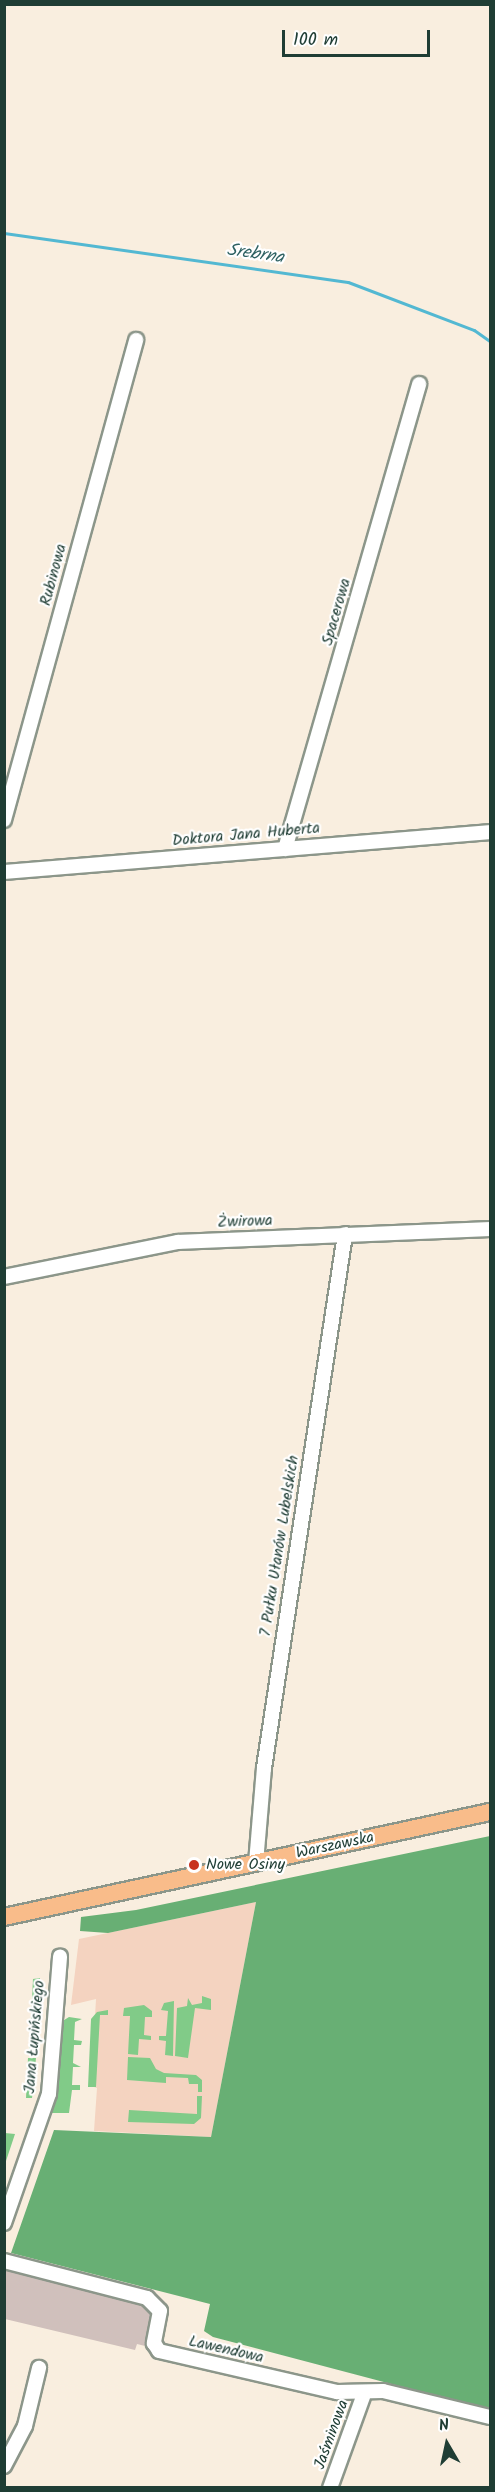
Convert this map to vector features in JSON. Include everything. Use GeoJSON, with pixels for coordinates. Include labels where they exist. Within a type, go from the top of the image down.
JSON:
{"type":"FeatureCollection","features":[{"type":"Feature","properties":{"kind":"main road","name":"Warszawska"},"geometry":{"type":"LineString","coordinates":[[4,1917],[490,1812]]}},
{"type":"Feature","properties":{"kind":"street","name":"Rubinowa"},"geometry":{"type":"LineString","coordinates":[[4,820],[136,340]]}},
{"type":"Feature","properties":{"kind":"street","name":"Spacerowa"},"geometry":{"type":"LineString","coordinates":[[285,849],[419,384]]}},
{"type":"Feature","properties":{"kind":"street","name":"Doktora Jana Huberta"},"geometry":{"type":"LineString","coordinates":[[4,872],[490,832]]}},
{"type":"Feature","properties":{"kind":"street","name":"Żwirowa"},"geometry":{"type":"LineString","coordinates":[[4,1277],[178,1242],[490,1229]]}},
{"type":"Feature","properties":{"kind":"street","name":"7 Pułku Ułanów Lubelskich"},"geometry":{"type":"LineString","coordinates":[[256,1863],[255,1833],[345,1234]]}},
{"type":"Feature","properties":{"kind":"street","name":"Jana Łupińskiego"},"geometry":{"type":"LineString","coordinates":[[4,2223],[49,2094],[60,1956]]}},
{"type":"Feature","properties":{"kind":"street","name":"Lawendowa"},"geometry":{"type":"LineString","coordinates":[[4,2261],[147,2298],[160,2311],[154,2343],[159,2351],[316,2388],[364,2394],[382,2391],[490,2417]]}},
{"type":"Feature","properties":{"kind":"street"},"geometry":{"type":"LineString","coordinates":[[4,2466],[25,2426],[39,2368]]}},
{"type":"Feature","properties":{"kind":"street","name":"Jaśminowa"},"geometry":{"type":"LineString","coordinates":[[330,2487],[364,2394]]}},
{"type":"Feature","properties":{"kind":"shaded area"},"geometry":{"type":"Polygon","coordinates":[[[256,1902],[211,2137],[94,2131],[97,2088],[91,2086],[96,1999],[71,2005],[79,1939],[256,1902]]]}},
{"type":"Feature","properties":{"kind":"shaded area"},"geometry":{"type":"Polygon","coordinates":[[[4,2268],[155,2308],[145,2346],[137,2344],[135,2350],[5,2319],[4,2268]]]}},
{"type":"Feature","properties":{"kind":"green space"},"geometry":{"type":"Polygon","coordinates":[[[490,1836],[490,2410],[213,2337],[204,2331],[210,2304],[11,2253],[54,2130],[211,2137],[256,1902],[108,1933],[80,1931],[81,1917],[136,1910],[490,1836]]]}},
{"type":"Feature","properties":{"kind":"green space"},"geometry":{"type":"Polygon","coordinates":[[[40,1978],[39,2019],[31,2019],[33,1979],[40,1978]]]}},
{"type":"Feature","properties":{"kind":"green space"},"geometry":{"type":"Polygon","coordinates":[[[202,1996],[211,1999],[211,2010],[195,2008],[188,2058],[175,2056],[177,2008],[187,2006],[188,1998],[192,2005],[202,2003],[202,1996]]]}},
{"type":"Feature","properties":{"kind":"green space"},"geometry":{"type":"Polygon","coordinates":[[[174,2001],[173,2056],[165,2055],[166,2041],[159,2040],[159,2036],[166,2036],[168,2011],[161,2010],[164,2003],[174,2001]]]}},
{"type":"Feature","properties":{"kind":"green space"},"geometry":{"type":"Polygon","coordinates":[[[144,2005],[152,2011],[152,2017],[145,2017],[144,2035],[151,2036],[151,2040],[139,2039],[138,2055],[128,2054],[130,2016],[123,2016],[124,2008],[144,2005]]]}},
{"type":"Feature","properties":{"kind":"green space"},"geometry":{"type":"Polygon","coordinates":[[[108,2010],[108,2015],[100,2015],[96,2087],[88,2087],[91,2019],[97,2012],[108,2010]]]}},
{"type":"Feature","properties":{"kind":"green space"},"geometry":{"type":"Polygon","coordinates":[[[69,2017],[82,2019],[75,2022],[74,2040],[82,2041],[81,2045],[74,2045],[73,2063],[81,2067],[73,2067],[72,2085],[80,2085],[80,2090],[72,2090],[69,2113],[51,2113],[61,2022],[69,2017]]]}},
{"type":"Feature","properties":{"kind":"green space"},"geometry":{"type":"Polygon","coordinates":[[[31,2022],[39,2022],[37,2055],[29,2055],[31,2022]]]}},
{"type":"Feature","properties":{"kind":"green space"},"geometry":{"type":"Polygon","coordinates":[[[128,2057],[150,2058],[156,2069],[164,2073],[196,2075],[202,2080],[202,2092],[198,2092],[198,2084],[189,2084],[188,2078],[166,2077],[166,2083],[127,2080],[128,2057]]]}},
{"type":"Feature","properties":{"kind":"green space"},"geometry":{"type":"Polygon","coordinates":[[[28,2058],[36,2058],[32,2098],[26,2098],[28,2058]]]}},
{"type":"Feature","properties":{"kind":"green space"},"geometry":{"type":"Polygon","coordinates":[[[197,2096],[202,2096],[201,2118],[194,2124],[128,2122],[129,2110],[197,2114],[197,2096]]]}},
{"type":"Feature","properties":{"kind":"green space"},"geometry":{"type":"Polygon","coordinates":[[[4,2133],[15,2134],[5,2164],[4,2133]]]}},
{"type":"Feature","properties":{"kind":"waterway","name":"Srebrna"},"geometry":{"type":"LineString","coordinates":[[4,233],[348,282],[474,330],[490,341]]}},
{"type":"Feature","properties":{"kind":"place","name":"Nowe Osiny"},"geometry":{"type":"Point","coordinates":[194,1865]}}]}
